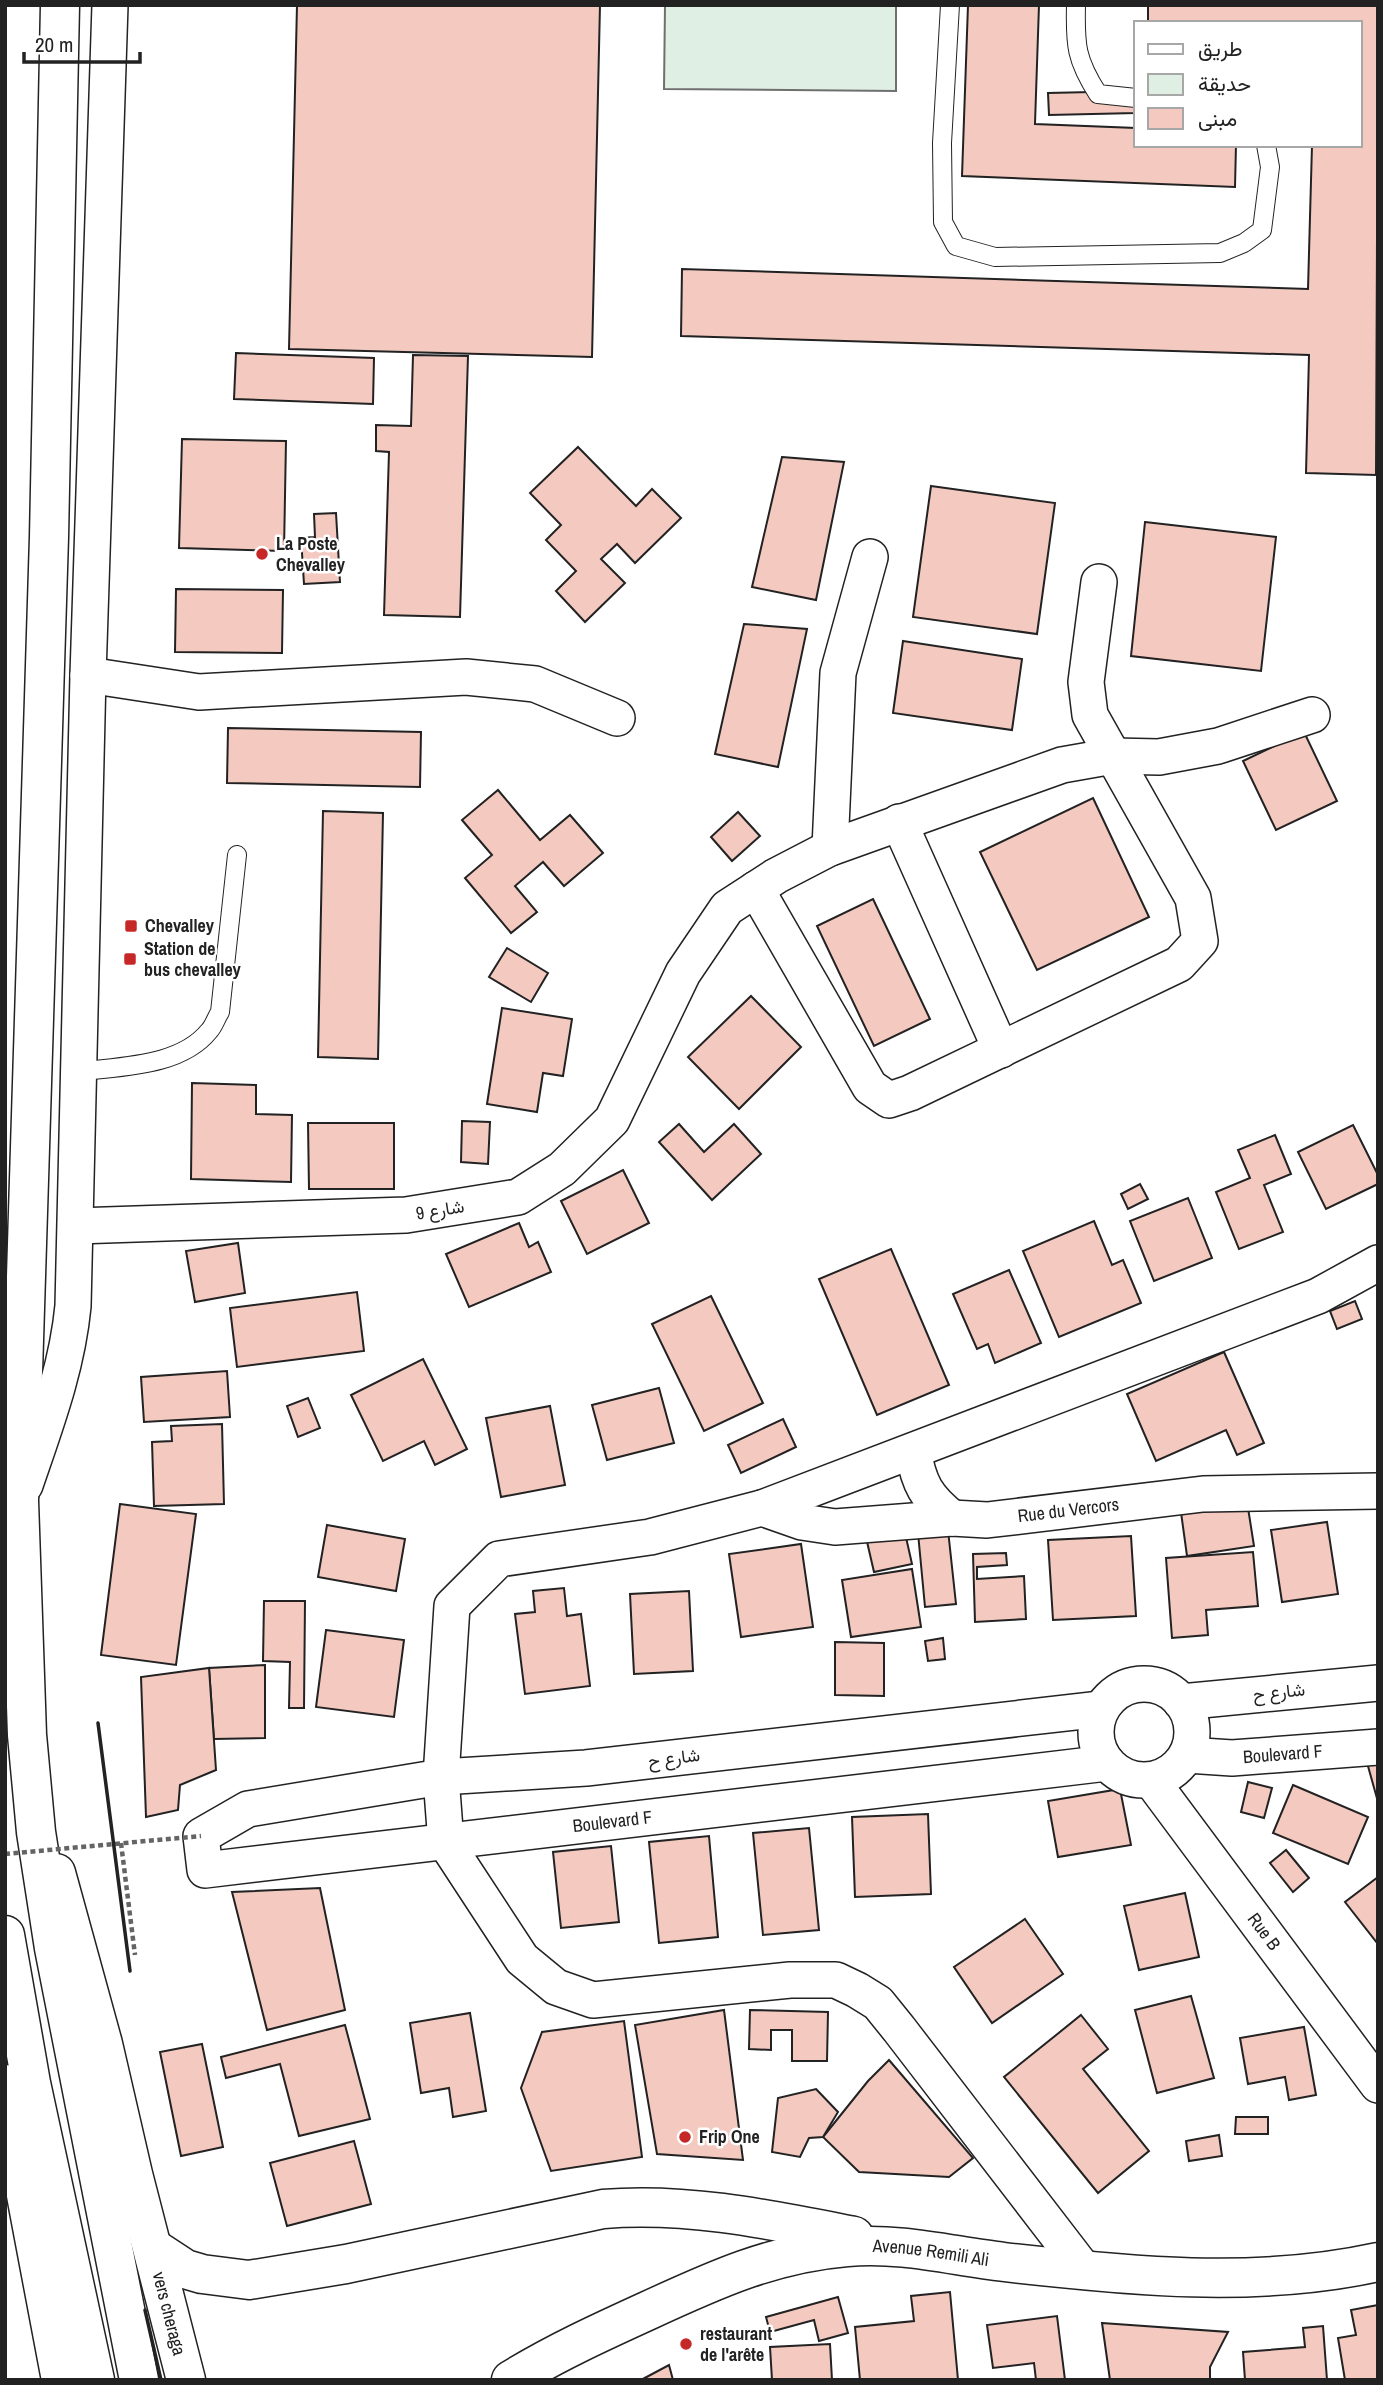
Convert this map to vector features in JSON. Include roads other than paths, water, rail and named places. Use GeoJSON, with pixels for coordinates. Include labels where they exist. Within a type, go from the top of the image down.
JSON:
{"type":"FeatureCollection","features":[{"type":"Feature","properties":{"kind":"main road"},"geometry":{"type":"LineString","coordinates":[[60,5],[48,551],[19,1501],[27,1735],[36,1832],[54,1948],[139,2380]]}},
{"type":"Feature","properties":{"kind":"main road","name":"vers cheraga"},"geometry":{"type":"LineString","coordinates":[[30,1762],[186,2380]]}},
{"type":"Feature","properties":{"kind":"main road"},"geometry":{"type":"LineString","coordinates":[[5,1935],[32,2083],[95,2380]]}},
{"type":"Feature","properties":{"kind":"main road"},"geometry":{"type":"LineString","coordinates":[[5,2084],[61,2380]]}},
{"type":"Feature","properties":{"kind":"main road"},"geometry":{"type":"LineString","coordinates":[[153,2248],[185,2269],[216,2277],[249,2280],[346,2264],[603,2209],[639,2206],[676,2207],[747,2217],[907,2247]]}},
{"type":"Feature","properties":{"kind":"main road","name":"Avenue Remili Ali"},"geometry":{"type":"LineString","coordinates":[[511,2380],[559,2352],[692,2289],[769,2260],[846,2247],[907,2247],[1084,2271],[1198,2277],[1278,2277],[1378,2262]]}},
{"type":"Feature","properties":{"kind":"main road"},"geometry":{"type":"LineString","coordinates":[[555,2380],[628,2319]]}},
{"type":"Feature","properties":{"kind":"street"},"geometry":{"type":"LineString","coordinates":[[19,1501],[62,1374],[70,1340],[76,1226],[88,676],[110,5]]}},
{"type":"Feature","properties":{"kind":"street"},"geometry":{"type":"LineString","coordinates":[[830,848],[838,673],[870,557]]}},
{"type":"Feature","properties":{"kind":"street"},"geometry":{"type":"LineString","coordinates":[[756,889],[870,1087],[889,1100],[910,1093],[1179,964],[1200,941],[1193,898],[1090,715],[1086,682],[1099,582]]}},
{"type":"Feature","properties":{"kind":"street"},"geometry":{"type":"LineString","coordinates":[[88,676],[199,692],[466,677],[535,684],[617,719]]}},
{"type":"Feature","properties":{"kind":"street","name":"شارع 9"},"geometry":{"type":"LineString","coordinates":[[76,1226],[406,1215],[518,1197],[562,1169],[612,1120],[682,973],[727,908],[756,889],[830,848],[1062,765],[1114,756],[1159,757],[1218,746],[1312,715]]}},
{"type":"Feature","properties":{"kind":"street"},"geometry":{"type":"LineString","coordinates":[[899,822],[1001,1050]]}},
{"type":"Feature","properties":{"kind":"street"},"geometry":{"type":"LineString","coordinates":[[1084,2271],[878,2003],[857,1990],[836,1980],[790,1980],[593,2000],[556,1987],[522,1959],[446,1843],[441,1777],[452,1606],[499,1559],[650,1537],[762,1508],[1318,1296],[1378,1263]]}},
{"type":"Feature","properties":{"kind":"street"},"geometry":{"type":"LineString","coordinates":[[913,1451],[922,1489],[936,1506],[952,1518]]}},
{"type":"Feature","properties":{"kind":"street","name":"Rue du Vercors"},"geometry":{"type":"LineString","coordinates":[[762,1508],[802,1522],[835,1527],[952,1518],[987,1520],[1203,1494],[1378,1491]]}},
{"type":"Feature","properties":{"kind":"street","name":"شارع ح"},"geometry":{"type":"LineString","coordinates":[[1181,1702],[1378,1683]]}},
{"type":"Feature","properties":{"kind":"street"},"geometry":{"type":"LineString","coordinates":[[1140,1684],[1162,1688],[1181,1702],[1192,1723],[1192,1740],[1187,1755],[1177,1767],[1165,1776],[1151,1780],[1135,1779],[1120,1773],[1107,1763],[1097,1741],[1097,1725],[1101,1709],[1117,1691],[1140,1684]]}},
{"type":"Feature","properties":{"kind":"street","name":"شارع ح"},"geometry":{"type":"LineString","coordinates":[[201,1836],[248,1809],[441,1777],[586,1768],[1101,1709]]}},
{"type":"Feature","properties":{"kind":"street","name":"Boulevard F"},"geometry":{"type":"LineString","coordinates":[[1187,1755],[1232,1758],[1378,1746]]}},
{"type":"Feature","properties":{"kind":"street","name":"Boulevard F"},"geometry":{"type":"LineString","coordinates":[[201,1836],[205,1870],[1107,1763]]}},
{"type":"Feature","properties":{"kind":"street","name":"Rue B"},"geometry":{"type":"LineString","coordinates":[[1151,1780],[1378,2085]]}},
{"type":"Feature","properties":{"kind":"lane"},"geometry":{"type":"LineString","coordinates":[[950,5],[942,143],[943,222],[956,246],[996,257],[1220,253],[1244,243],[1262,230],[1270,167],[1265,147]]}},
{"type":"Feature","properties":{"kind":"lane"},"geometry":{"type":"LineString","coordinates":[[1076,5],[1075,41],[1083,70],[1098,94],[1134,98]]}},
{"type":"Feature","properties":{"kind":"lane"},"geometry":{"type":"LineString","coordinates":[[79,1072],[156,1060],[187,1050],[209,1031],[220,1012],[237,855]]}},
{"type":"Feature","properties":{"kind":"place","name":"La Poste Chevalley"},"geometry":{"type":"Point","coordinates":[262,554]}},
{"type":"Feature","properties":{"kind":"place","name":"Chevalley"},"geometry":{"type":"Point","coordinates":[131,926]}},
{"type":"Feature","properties":{"kind":"place","name":"Station de bus chevalley"},"geometry":{"type":"Point","coordinates":[130,959]}},
{"type":"Feature","properties":{"kind":"place","name":"Frip One"},"geometry":{"type":"Point","coordinates":[685,2137]}},
{"type":"Feature","properties":{"kind":"place","name":"restaurant de l'arête"},"geometry":{"type":"Point","coordinates":[686,2344]}}]}
